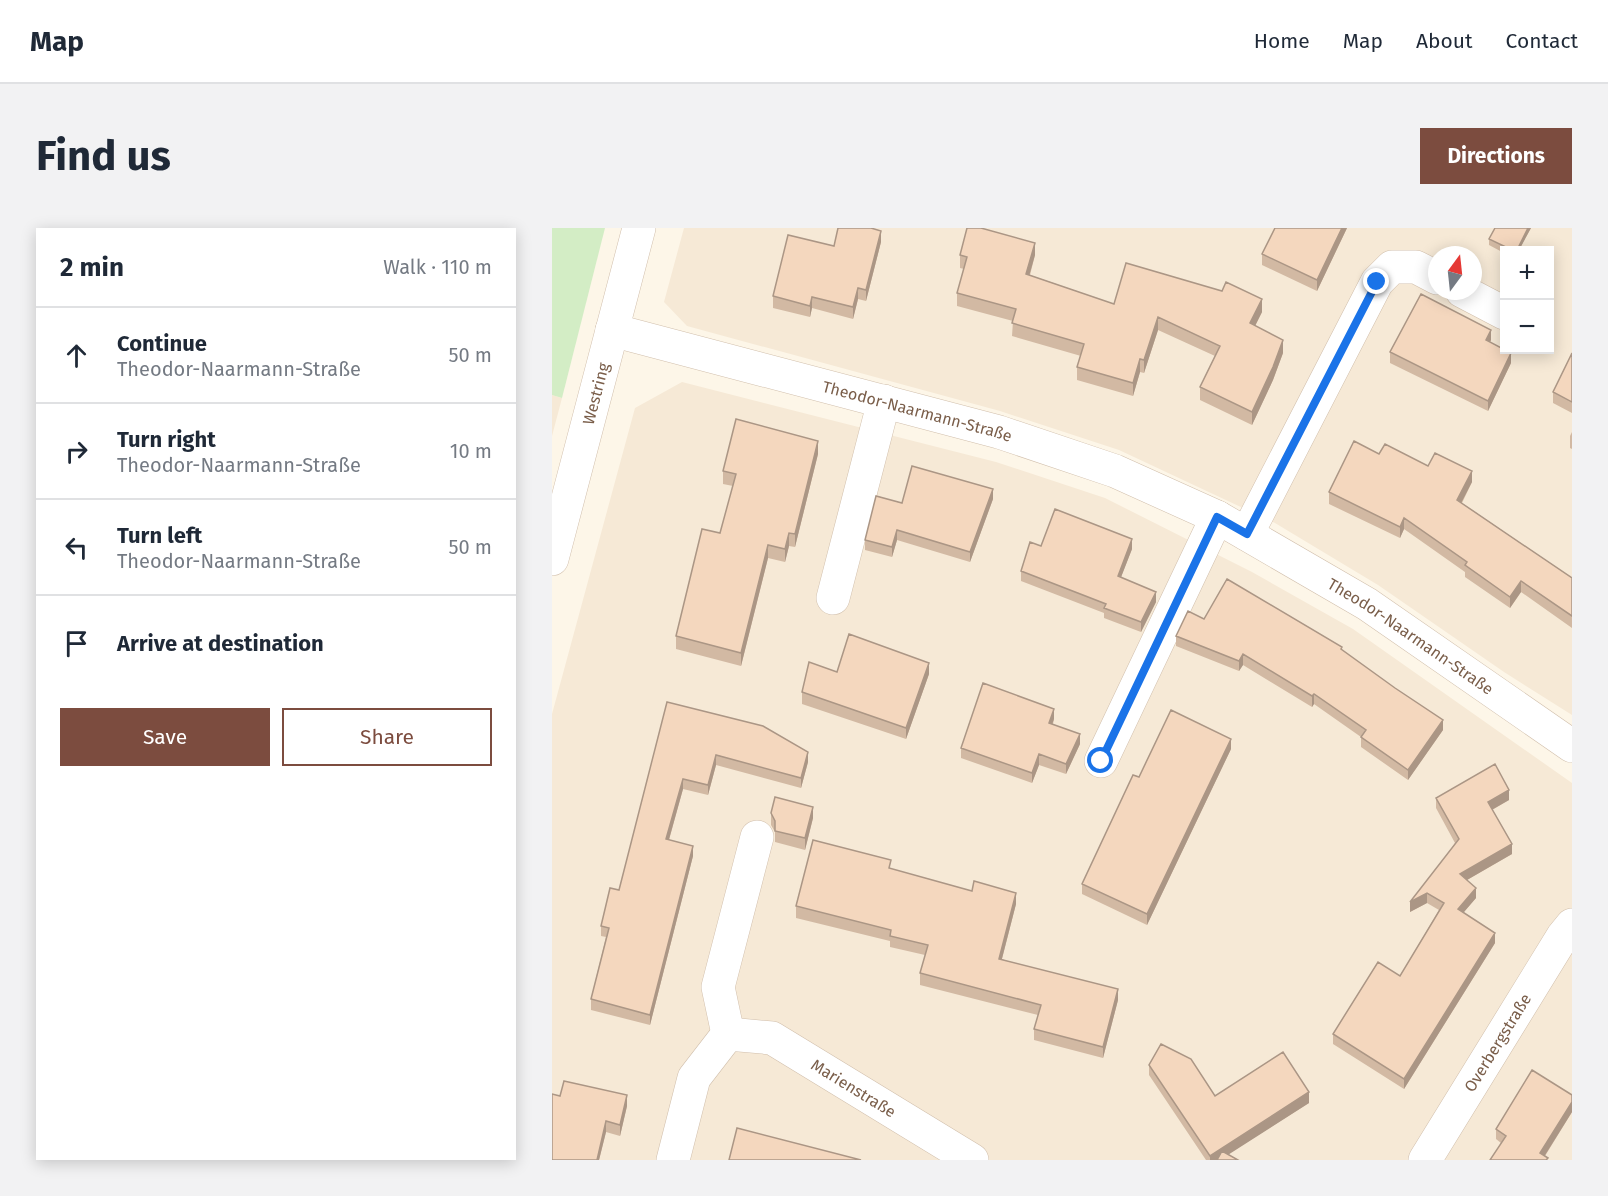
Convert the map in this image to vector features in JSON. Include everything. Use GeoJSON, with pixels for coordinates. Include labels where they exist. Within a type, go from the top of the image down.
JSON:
{"type":"FeatureCollection","features":[{"type":"Feature","properties":{"kind":"street","name":"Westring"},"geometry":{"type":"LineString","coordinates":[[552,559],[639,228]]}},
{"type":"Feature","properties":{"kind":"street"},"geometry":{"type":"LineString","coordinates":[[1247,534],[1377,282],[1392,267],[1416,267],[1428,273]]}},
{"type":"Feature","properties":{"kind":"street"},"geometry":{"type":"LineString","coordinates":[[1479,300],[1500,311]]}},
{"type":"Feature","properties":{"kind":"street","name":"Theodor-Naarmann-Straße"},"geometry":{"type":"LineString","coordinates":[[612,330],[999,432],[1115,471],[1217,517],[1367,604],[1572,746]]}},
{"type":"Feature","properties":{"kind":"street"},"geometry":{"type":"LineString","coordinates":[[833,598],[884,402]]}},
{"type":"Feature","properties":{"kind":"street"},"geometry":{"type":"LineString","coordinates":[[1101,761],[1217,517]]}},
{"type":"Feature","properties":{"kind":"street"},"geometry":{"type":"LineString","coordinates":[[673,1160],[694,1078],[728,1034],[718,987],[758,837]]}},
{"type":"Feature","properties":{"kind":"street","name":"Overbergstraße"},"geometry":{"type":"LineString","coordinates":[[1425,1160],[1572,925]]}},
{"type":"Feature","properties":{"kind":"street","name":"Marienstraße"},"geometry":{"type":"LineString","coordinates":[[728,1034],[772,1038],[972,1160]]}},
{"type":"Feature","properties":{"kind":"shaded area"},"geometry":{"type":"Polygon","coordinates":[[[684,228],[1572,228],[1572,715],[1504,672],[1378,585],[1275,523],[1119,450],[1000,411],[687,326],[664,302],[684,228]]]}},
{"type":"Feature","properties":{"kind":"shaded area"},"geometry":{"type":"Polygon","coordinates":[[[682,382],[996,462],[1105,498],[1252,572],[1353,629],[1572,783],[1572,1160],[552,1160],[552,714],[635,408],[682,382]]]}},
{"type":"Feature","properties":{"kind":"shaded area"},"geometry":{"type":"Polygon","coordinates":[[[552,395],[562,398],[552,436],[552,395]]]}},
{"type":"Feature","properties":{"kind":"green space"},"geometry":{"type":"Polygon","coordinates":[[[552,228],[605,228],[562,398],[552,395],[552,228]]]}},
{"type":"Feature","properties":{"kind":"building"},"geometry":{"type":"Polygon","coordinates":[[[838,228],[871,228],[881,231],[866,290],[858,288],[853,307],[812,297],[810,306],[773,296],[788,235],[834,246],[838,228]]]}},
{"type":"Feature","properties":{"kind":"building"},"geometry":{"type":"Polygon","coordinates":[[[967,228],[981,228],[1035,243],[1026,274],[1114,304],[1126,263],[1222,291],[1226,282],[1262,299],[1250,323],[1283,340],[1252,412],[1200,387],[1220,346],[1158,317],[1144,360],[1140,359],[1133,383],[1077,367],[1084,344],[1012,323],[1016,309],[957,293],[967,257],[960,255],[967,228]]]}},
{"type":"Feature","properties":{"kind":"building"},"geometry":{"type":"Polygon","coordinates":[[[1275,228],[1342,228],[1317,280],[1262,254],[1275,228]]]}},
{"type":"Feature","properties":{"kind":"building"},"geometry":{"type":"Polygon","coordinates":[[[1495,228],[1528,228],[1519,246],[1504,246],[1489,239],[1495,228]]]}},
{"type":"Feature","properties":{"kind":"building"},"geometry":{"type":"Polygon","coordinates":[[[1421,294],[1428,298],[1428,300],[1433,300],[1491,330],[1486,340],[1500,347],[1500,354],[1511,354],[1488,401],[1390,352],[1421,294]]]}},
{"type":"Feature","properties":{"kind":"building"},"geometry":{"type":"Polygon","coordinates":[[[1572,353],[1572,402],[1553,392],[1572,353]]]}},
{"type":"Feature","properties":{"kind":"building"},"geometry":{"type":"Polygon","coordinates":[[[736,419],[818,441],[795,534],[789,533],[785,549],[768,545],[741,653],[676,636],[702,529],[720,533],[736,474],[723,471],[736,419]]]}},
{"type":"Feature","properties":{"kind":"building"},"geometry":{"type":"Polygon","coordinates":[[[1354,441],[1379,454],[1385,444],[1428,466],[1435,453],[1472,471],[1457,500],[1572,578],[1572,616],[1521,581],[1510,597],[1465,565],[1467,562],[1404,518],[1400,527],[1329,492],[1354,441]]]}},
{"type":"Feature","properties":{"kind":"building"},"geometry":{"type":"Polygon","coordinates":[[[912,466],[993,489],[970,552],[897,530],[892,547],[865,540],[876,496],[902,503],[912,466]]]}},
{"type":"Feature","properties":{"kind":"building"},"geometry":{"type":"Polygon","coordinates":[[[1055,509],[1132,539],[1118,576],[1156,592],[1141,622],[1104,608],[1106,604],[1021,571],[1030,542],[1041,546],[1055,509]]]}},
{"type":"Feature","properties":{"kind":"building"},"geometry":{"type":"Polygon","coordinates":[[[1227,579],[1342,647],[1341,649],[1443,720],[1408,770],[1361,737],[1366,730],[1314,694],[1312,696],[1243,654],[1239,661],[1176,636],[1188,611],[1204,619],[1227,579]]]}},
{"type":"Feature","properties":{"kind":"building"},"geometry":{"type":"Polygon","coordinates":[[[849,634],[929,663],[906,728],[802,692],[809,662],[837,672],[849,634]]]}},
{"type":"Feature","properties":{"kind":"building"},"geometry":{"type":"Polygon","coordinates":[[[983,683],[1054,709],[1049,723],[1080,734],[1066,764],[1039,754],[1032,773],[961,748],[983,683]]]}},
{"type":"Feature","properties":{"kind":"building"},"geometry":{"type":"Polygon","coordinates":[[[667,702],[763,726],[808,752],[801,778],[716,755],[708,785],[683,779],[666,839],[693,846],[650,1015],[591,999],[609,928],[601,926],[610,888],[619,890],[667,702]]]}},
{"type":"Feature","properties":{"kind":"building"},"geometry":{"type":"Polygon","coordinates":[[[1171,710],[1231,739],[1147,914],[1082,884],[1133,775],[1139,777],[1171,710]]]}},
{"type":"Feature","properties":{"kind":"building"},"geometry":{"type":"Polygon","coordinates":[[[1495,764],[1509,790],[1488,802],[1512,844],[1460,874],[1476,888],[1458,909],[1495,933],[1404,1079],[1333,1034],[1378,962],[1400,976],[1444,903],[1427,893],[1410,902],[1459,839],[1436,798],[1495,764]]]}},
{"type":"Feature","properties":{"kind":"building"},"geometry":{"type":"Polygon","coordinates":[[[775,797],[813,807],[805,838],[775,831],[775,821],[771,813],[775,797]]]}},
{"type":"Feature","properties":{"kind":"building"},"geometry":{"type":"Polygon","coordinates":[[[813,840],[891,860],[889,868],[972,891],[974,881],[1016,893],[999,959],[1118,989],[1103,1047],[1034,1029],[1041,1005],[920,973],[928,945],[890,936],[891,930],[796,906],[813,840]]]}},
{"type":"Feature","properties":{"kind":"building"},"geometry":{"type":"Polygon","coordinates":[[[1161,1044],[1191,1059],[1215,1096],[1283,1052],[1309,1092],[1210,1156],[1149,1065],[1161,1044]]]}},
{"type":"Feature","properties":{"kind":"building"},"geometry":{"type":"Polygon","coordinates":[[[1532,1070],[1572,1095],[1572,1102],[1540,1153],[1548,1158],[1546,1160],[1490,1160],[1506,1136],[1496,1129],[1532,1070]]]}},
{"type":"Feature","properties":{"kind":"building"},"geometry":{"type":"Polygon","coordinates":[[[564,1081],[627,1095],[620,1125],[606,1121],[597,1160],[552,1160],[552,1094],[560,1096],[564,1081]]]}},
{"type":"Feature","properties":{"kind":"building"},"geometry":{"type":"Polygon","coordinates":[[[737,1128],[861,1160],[729,1160],[737,1128]]]}},
{"type":"Feature","properties":{"kind":"building"},"geometry":{"type":"Polygon","coordinates":[[[1222,1151],[1238,1160],[1217,1160],[1222,1151]]]}},
{"type":"Feature","properties":{"kind":"route"},"geometry":{"type":"LineString","coordinates":[[1101,761],[1217,517],[1247,534],[1377,282]]}}]}
